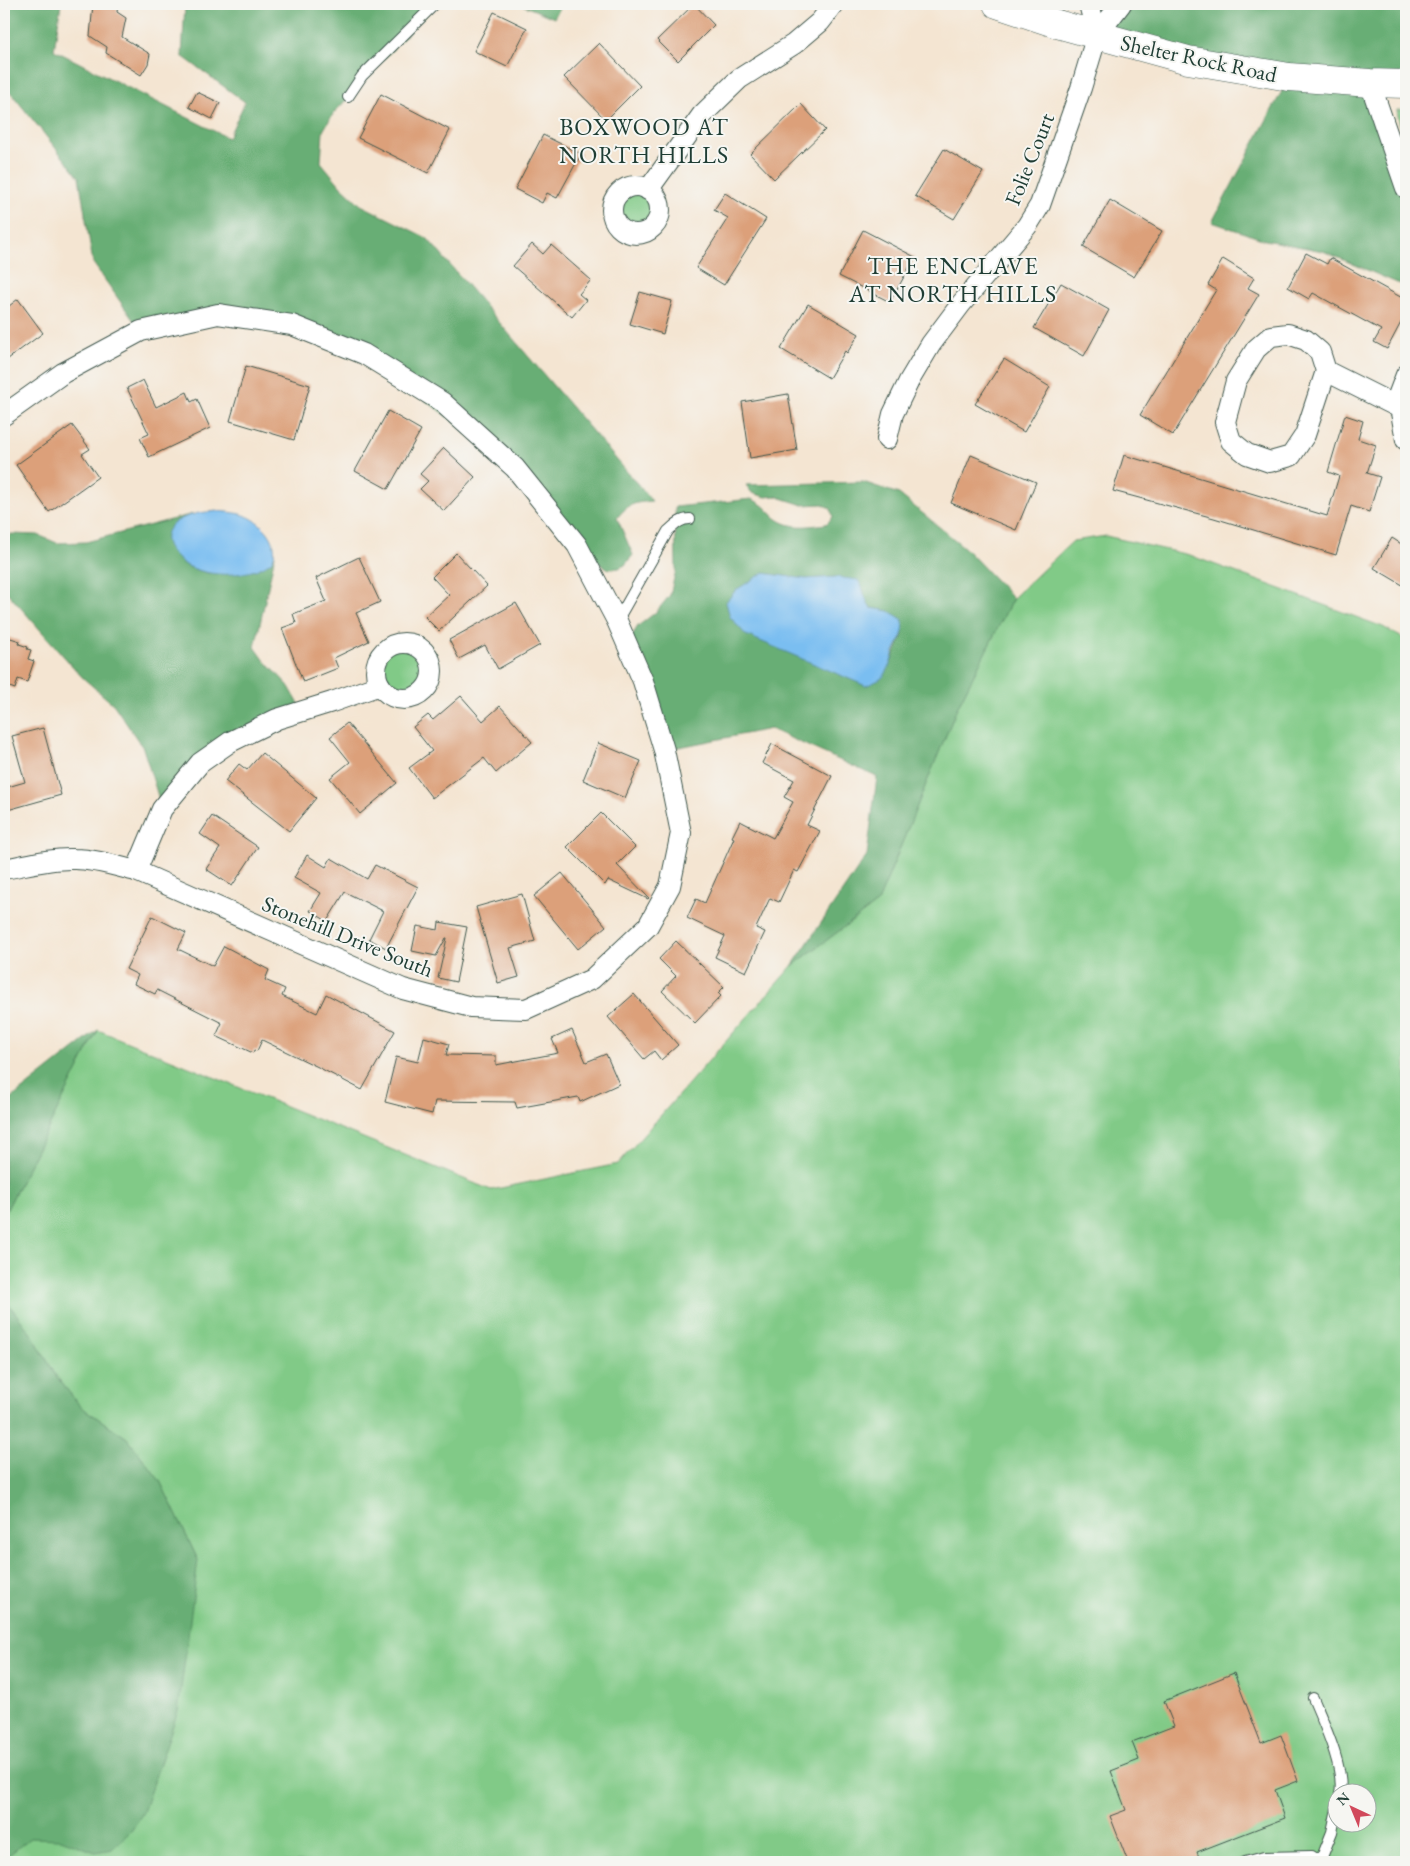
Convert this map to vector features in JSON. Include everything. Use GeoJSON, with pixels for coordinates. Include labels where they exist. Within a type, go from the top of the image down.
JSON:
{"type":"FeatureCollection","features":[{"type":"Feature","properties":{"kind":"main road","name":"Shelter Rock Road"},"geometry":{"type":"LineString","coordinates":[[998,4],[1057,24],[1188,60],[1289,77],[1370,84],[1406,84]]}},
{"type":"Feature","properties":{"kind":"street"},"geometry":{"type":"LineString","coordinates":[[648,190],[702,115],[738,79],[794,44],[820,22],[834,4]]}},
{"type":"Feature","properties":{"kind":"street"},"geometry":{"type":"LineString","coordinates":[[1089,4],[1097,35]]}},
{"type":"Feature","properties":{"kind":"street"},"geometry":{"type":"LineString","coordinates":[[1097,35],[1121,4]]}},
{"type":"Feature","properties":{"kind":"street","name":"Folie Court"},"geometry":{"type":"LineString","coordinates":[[887,438],[893,414],[909,381],[931,344],[961,304],[1027,226],[1040,205],[1081,88],[1097,35]]}},
{"type":"Feature","properties":{"kind":"street"},"geometry":{"type":"LineString","coordinates":[[1370,84],[1406,188]]}},
{"type":"Feature","properties":{"kind":"street","name":"Stonehill Drive South"},"geometry":{"type":"LineString","coordinates":[[4,415],[64,373],[141,331],[218,314],[292,325],[364,354],[442,402],[515,468],[577,545],[617,621],[643,681],[664,750],[681,833],[670,886],[648,926],[592,979],[526,1008],[471,1007],[403,989],[136,871],[96,861],[75,859],[41,862],[4,869]]}},
{"type":"Feature","properties":{"kind":"street"},"geometry":{"type":"LineString","coordinates":[[1326,371],[1305,435],[1291,456],[1270,462],[1247,454],[1231,441],[1225,422],[1236,381],[1256,349],[1271,336],[1288,334],[1306,340],[1320,352],[1326,371],[1400,408]]}},
{"type":"Feature","properties":{"kind":"street"},"geometry":{"type":"LineString","coordinates":[[1406,375],[1398,396],[1406,440]]}},
{"type":"Feature","properties":{"kind":"street"},"geometry":{"type":"LineString","coordinates":[[136,871],[162,809],[200,763],[230,742],[277,719],[380,685]]}},
{"type":"Feature","properties":{"kind":"lane"},"geometry":{"type":"LineString","coordinates":[[348,97],[362,76],[435,4]]}},
{"type":"Feature","properties":{"kind":"lane"},"geometry":{"type":"LineString","coordinates":[[617,621],[668,531],[678,522],[690,518]]}},
{"type":"Feature","properties":{"kind":"lane"},"geometry":{"type":"LineString","coordinates":[[1313,1698],[1331,1739],[1341,1784]]}},
{"type":"Feature","properties":{"kind":"lane"},"geometry":{"type":"LineString","coordinates":[[1245,1862],[1264,1857],[1312,1856],[1320,1862],[1331,1834]]}},
{"type":"Feature","properties":{"kind":"green space"},"geometry":{"type":"Polygon","coordinates":[[[4,4],[61,4],[54,50],[228,138],[245,102],[182,56],[185,4],[435,4],[333,114],[323,131],[321,162],[340,185],[361,205],[427,238],[652,501],[632,505],[625,509],[617,518],[633,555],[625,565],[609,569],[588,557],[515,468],[364,354],[218,314],[141,331],[93,263],[79,177],[11,93],[4,89],[4,4]]]}},
{"type":"Feature","properties":{"kind":"green space"},"geometry":{"type":"Polygon","coordinates":[[[520,4],[562,4],[554,18],[520,4]]]}},
{"type":"Feature","properties":{"kind":"green space"},"geometry":{"type":"Polygon","coordinates":[[[1121,4],[1406,4],[1406,84],[1371,83],[1406,188],[1406,285],[1397,283],[1323,251],[1265,240],[1212,222],[1289,78],[1097,35],[1121,4]]]}},
{"type":"Feature","properties":{"kind":"green space"},"geometry":{"type":"Polygon","coordinates":[[[1397,110],[1406,110],[1406,159],[1397,110]]]}},
{"type":"Feature","properties":{"kind":"green space"},"geometry":{"type":"Polygon","coordinates":[[[636,186],[645,188],[653,193],[658,201],[660,210],[658,219],[653,227],[645,232],[636,234],[627,232],[619,227],[614,219],[612,210],[614,201],[619,193],[627,188],[636,186]]]}},
{"type":"Feature","properties":{"kind":"green space"},"geometry":{"type":"Polygon","coordinates":[[[863,482],[899,494],[965,548],[1013,598],[957,708],[878,902],[792,966],[867,855],[877,777],[770,729],[664,750],[628,642],[638,626],[656,612],[670,595],[676,570],[675,507],[751,499],[762,505],[782,522],[794,526],[826,524],[833,517],[831,509],[823,504],[803,505],[775,496],[766,497],[752,493],[746,485],[863,482]],[[763,573],[882,678],[891,663],[903,635],[889,611],[871,608],[863,598],[864,590],[836,577],[806,579],[763,573]]]}},
{"type":"Feature","properties":{"kind":"green space"},"geometry":{"type":"Polygon","coordinates":[[[193,514],[174,522],[181,562],[193,569],[208,573],[270,563],[275,555],[255,647],[265,661],[288,685],[303,711],[230,742],[162,809],[143,748],[114,705],[82,677],[4,589],[4,541],[11,534],[38,535],[57,543],[86,542],[193,514]]]}},
{"type":"Feature","properties":{"kind":"green space"},"geometry":{"type":"Polygon","coordinates":[[[1106,536],[1189,555],[1383,627],[1406,640],[1406,1862],[4,1862],[4,1825],[198,1560],[160,1481],[127,1438],[81,1407],[56,1376],[34,1338],[4,1298],[5,1213],[98,1030],[491,1190],[618,1164],[792,966],[878,902],[957,708],[1013,598],[1073,541],[1106,536]]]}},
{"type":"Feature","properties":{"kind":"green space"},"geometry":{"type":"Polygon","coordinates":[[[404,643],[415,645],[424,651],[430,660],[432,671],[430,682],[424,691],[415,697],[404,699],[393,697],[384,691],[378,682],[376,671],[378,660],[384,651],[393,645],[404,643]]]}},
{"type":"Feature","properties":{"kind":"green space"},"geometry":{"type":"Polygon","coordinates":[[[98,1030],[5,1213],[4,1218],[4,1104],[98,1030]]]}},
{"type":"Feature","properties":{"kind":"green space"},"geometry":{"type":"Polygon","coordinates":[[[4,1298],[34,1338],[56,1376],[81,1407],[127,1438],[160,1481],[198,1560],[178,1711],[143,1812],[132,1830],[112,1849],[95,1852],[61,1839],[30,1838],[4,1859],[4,1298]]]}},
{"type":"Feature","properties":{"kind":"water"},"geometry":{"type":"Polygon","coordinates":[[[218,511],[246,516],[262,526],[273,541],[274,556],[272,560],[260,568],[249,572],[224,574],[199,570],[179,560],[172,553],[166,539],[170,527],[182,518],[191,515],[218,511]]]}},
{"type":"Feature","properties":{"kind":"water"},"geometry":{"type":"Polygon","coordinates":[[[763,573],[806,579],[836,577],[858,580],[871,608],[889,611],[902,619],[904,628],[902,636],[889,668],[883,677],[866,686],[746,635],[730,617],[726,602],[736,590],[763,573]]]}},
{"type":"Feature","properties":{"kind":"building"},"geometry":{"type":"Polygon","coordinates":[[[93,4],[118,4],[117,12],[126,18],[122,37],[150,54],[148,64],[141,75],[106,53],[107,47],[90,36],[93,4]]]}},
{"type":"Feature","properties":{"kind":"building"},"geometry":{"type":"Polygon","coordinates":[[[694,4],[714,25],[678,61],[657,40],[694,4]]]}},
{"type":"Feature","properties":{"kind":"building"},"geometry":{"type":"Polygon","coordinates":[[[494,12],[527,28],[507,67],[474,51],[494,12]]]}},
{"type":"Feature","properties":{"kind":"building"},"geometry":{"type":"Polygon","coordinates":[[[599,43],[640,86],[606,120],[564,77],[599,43]]]}},
{"type":"Feature","properties":{"kind":"building"},"geometry":{"type":"Polygon","coordinates":[[[197,92],[220,103],[212,119],[189,107],[197,92]]]}},
{"type":"Feature","properties":{"kind":"building"},"geometry":{"type":"Polygon","coordinates":[[[381,94],[450,130],[428,173],[358,138],[381,94]]]}},
{"type":"Feature","properties":{"kind":"building"},"geometry":{"type":"Polygon","coordinates":[[[801,104],[825,130],[774,179],[750,154],[801,104]]]}},
{"type":"Feature","properties":{"kind":"building"},"geometry":{"type":"Polygon","coordinates":[[[543,135],[581,154],[557,198],[547,193],[542,203],[515,189],[543,135]]]}},
{"type":"Feature","properties":{"kind":"building"},"geometry":{"type":"Polygon","coordinates":[[[944,149],[983,172],[954,219],[915,196],[944,149]]]}},
{"type":"Feature","properties":{"kind":"building"},"geometry":{"type":"Polygon","coordinates":[[[725,193],[766,219],[724,285],[696,268],[728,218],[714,210],[725,193]]]}},
{"type":"Feature","properties":{"kind":"building"},"geometry":{"type":"Polygon","coordinates":[[[1110,200],[1162,231],[1134,277],[1083,247],[1110,200]]]}},
{"type":"Feature","properties":{"kind":"building"},"geometry":{"type":"Polygon","coordinates":[[[863,230],[915,257],[890,302],[839,276],[863,230]]]}},
{"type":"Feature","properties":{"kind":"building"},"geometry":{"type":"Polygon","coordinates":[[[532,244],[543,254],[551,245],[591,280],[579,294],[586,300],[572,317],[513,266],[532,244]]]}},
{"type":"Feature","properties":{"kind":"building"},"geometry":{"type":"Polygon","coordinates":[[[1306,253],[1327,264],[1330,258],[1406,300],[1406,313],[1387,349],[1374,342],[1381,330],[1313,293],[1309,299],[1288,287],[1306,253]]]}},
{"type":"Feature","properties":{"kind":"building"},"geometry":{"type":"Polygon","coordinates":[[[1223,259],[1254,278],[1248,288],[1259,294],[1173,435],[1140,415],[1216,290],[1208,285],[1223,259]]]}},
{"type":"Feature","properties":{"kind":"building"},"geometry":{"type":"Polygon","coordinates":[[[1061,283],[1109,310],[1084,356],[1034,328],[1061,283]]]}},
{"type":"Feature","properties":{"kind":"building"},"geometry":{"type":"Polygon","coordinates":[[[640,292],[672,301],[663,334],[630,324],[640,292]]]}},
{"type":"Feature","properties":{"kind":"building"},"geometry":{"type":"Polygon","coordinates":[[[18,299],[43,333],[4,362],[4,310],[18,299]]]}},
{"type":"Feature","properties":{"kind":"building"},"geometry":{"type":"Polygon","coordinates":[[[808,304],[859,334],[847,353],[845,351],[829,378],[781,349],[808,304]]]}},
{"type":"Feature","properties":{"kind":"building"},"geometry":{"type":"Polygon","coordinates":[[[1004,359],[1050,387],[1024,432],[975,404],[1004,359]]]}},
{"type":"Feature","properties":{"kind":"building"},"geometry":{"type":"Polygon","coordinates":[[[246,366],[310,385],[294,440],[230,421],[246,366]]]}},
{"type":"Feature","properties":{"kind":"building"},"geometry":{"type":"Polygon","coordinates":[[[143,380],[156,407],[187,392],[191,402],[197,399],[210,428],[149,457],[140,438],[149,434],[127,388],[143,380]]]}},
{"type":"Feature","properties":{"kind":"building"},"geometry":{"type":"Polygon","coordinates":[[[788,394],[797,450],[750,458],[742,402],[788,394]]]}},
{"type":"Feature","properties":{"kind":"building"},"geometry":{"type":"Polygon","coordinates":[[[388,411],[421,430],[388,489],[355,471],[388,411]]]}},
{"type":"Feature","properties":{"kind":"building"},"geometry":{"type":"Polygon","coordinates":[[[1345,415],[1363,421],[1358,439],[1376,445],[1367,473],[1380,477],[1369,512],[1351,506],[1336,555],[1214,518],[1113,491],[1124,455],[1327,516],[1339,476],[1328,472],[1345,415]]]}},
{"type":"Feature","properties":{"kind":"building"},"geometry":{"type":"Polygon","coordinates":[[[72,425],[90,449],[82,454],[98,477],[49,512],[16,465],[72,425]]]}},
{"type":"Feature","properties":{"kind":"building"},"geometry":{"type":"Polygon","coordinates":[[[444,448],[475,477],[444,511],[420,489],[428,481],[420,474],[444,448]]]}},
{"type":"Feature","properties":{"kind":"building"},"geometry":{"type":"Polygon","coordinates":[[[971,455],[1036,482],[1016,530],[951,503],[971,455]]]}},
{"type":"Feature","properties":{"kind":"building"},"geometry":{"type":"Polygon","coordinates":[[[1392,538],[1406,547],[1406,587],[1374,568],[1392,538]]]}},
{"type":"Feature","properties":{"kind":"building"},"geometry":{"type":"Polygon","coordinates":[[[456,553],[487,586],[439,631],[425,617],[449,595],[432,577],[456,553]]]}},
{"type":"Feature","properties":{"kind":"building"},"geometry":{"type":"Polygon","coordinates":[[[359,557],[380,602],[356,613],[369,641],[334,658],[338,668],[303,682],[282,628],[296,623],[293,614],[326,601],[316,578],[359,557]]]}},
{"type":"Feature","properties":{"kind":"building"},"geometry":{"type":"Polygon","coordinates":[[[516,603],[540,645],[498,669],[485,645],[459,659],[449,640],[516,603]]]}},
{"type":"Feature","properties":{"kind":"building"},"geometry":{"type":"Polygon","coordinates":[[[4,636],[20,641],[19,644],[28,647],[27,649],[31,650],[28,659],[34,661],[27,682],[18,679],[15,689],[4,685],[4,636]]]}},
{"type":"Feature","properties":{"kind":"building"},"geometry":{"type":"Polygon","coordinates":[[[461,696],[483,721],[500,706],[532,742],[496,773],[484,758],[432,798],[409,768],[432,751],[413,727],[428,715],[433,720],[461,696]]]}},
{"type":"Feature","properties":{"kind":"building"},"geometry":{"type":"Polygon","coordinates":[[[347,723],[397,783],[360,814],[330,778],[350,762],[330,737],[347,723]]]}},
{"type":"Feature","properties":{"kind":"building"},"geometry":{"type":"Polygon","coordinates":[[[43,728],[61,795],[4,811],[4,788],[25,782],[12,736],[43,728]]]}},
{"type":"Feature","properties":{"kind":"building"},"geometry":{"type":"Polygon","coordinates":[[[598,743],[641,761],[625,798],[583,780],[598,743]]]}},
{"type":"Feature","properties":{"kind":"building"},"geometry":{"type":"Polygon","coordinates":[[[772,744],[832,776],[807,825],[820,831],[798,872],[794,870],[779,902],[770,898],[756,928],[765,932],[746,972],[715,957],[725,936],[687,918],[696,899],[705,903],[740,821],[773,838],[793,802],[784,797],[794,780],[762,763],[772,744]]]}},
{"type":"Feature","properties":{"kind":"building"},"geometry":{"type":"Polygon","coordinates":[[[262,753],[316,798],[289,831],[225,781],[239,764],[247,770],[262,753]]]}},
{"type":"Feature","properties":{"kind":"building"},"geometry":{"type":"Polygon","coordinates":[[[601,813],[635,847],[617,865],[648,899],[608,880],[605,885],[567,847],[601,813]]]}},
{"type":"Feature","properties":{"kind":"building"},"geometry":{"type":"Polygon","coordinates":[[[212,816],[258,847],[232,886],[206,869],[220,848],[200,834],[212,816]]]}},
{"type":"Feature","properties":{"kind":"building"},"geometry":{"type":"Polygon","coordinates":[[[307,855],[326,867],[331,858],[367,879],[375,865],[418,887],[386,948],[369,939],[383,911],[345,892],[327,921],[310,911],[321,893],[294,878],[307,855]]]}},
{"type":"Feature","properties":{"kind":"building"},"geometry":{"type":"Polygon","coordinates":[[[562,873],[606,926],[578,949],[534,896],[562,873]]]}},
{"type":"Feature","properties":{"kind":"building"},"geometry":{"type":"Polygon","coordinates":[[[522,894],[535,941],[510,948],[519,977],[498,983],[476,907],[522,894]]]}},
{"type":"Feature","properties":{"kind":"building"},"geometry":{"type":"Polygon","coordinates":[[[152,916],[186,933],[178,949],[213,966],[224,946],[269,970],[265,980],[285,989],[282,996],[317,1013],[326,994],[395,1031],[362,1090],[262,1040],[257,1051],[254,1050],[253,1053],[216,1036],[222,1023],[157,990],[155,994],[134,984],[138,975],[126,969],[152,916]]]}},
{"type":"Feature","properties":{"kind":"building"},"geometry":{"type":"Polygon","coordinates":[[[439,922],[467,927],[456,982],[438,978],[447,938],[436,956],[412,951],[417,926],[438,930],[439,922]]]}},
{"type":"Feature","properties":{"kind":"building"},"geometry":{"type":"Polygon","coordinates":[[[676,941],[724,987],[718,993],[721,996],[695,1023],[662,991],[676,976],[659,959],[676,941]]]}},
{"type":"Feature","properties":{"kind":"building"},"geometry":{"type":"Polygon","coordinates":[[[634,994],[678,1045],[661,1060],[654,1051],[644,1059],[608,1017],[634,994]]]}},
{"type":"Feature","properties":{"kind":"building"},"geometry":{"type":"Polygon","coordinates":[[[572,1030],[586,1062],[606,1054],[619,1084],[580,1102],[578,1097],[517,1108],[515,1102],[435,1101],[432,1114],[385,1102],[396,1057],[418,1062],[424,1037],[449,1044],[446,1055],[496,1056],[496,1065],[558,1053],[552,1039],[572,1030]]]}},
{"type":"Feature","properties":{"kind":"building"},"geometry":{"type":"Polygon","coordinates":[[[1234,1673],[1261,1743],[1281,1735],[1298,1781],[1275,1790],[1285,1818],[1197,1852],[1201,1862],[1128,1862],[1110,1816],[1126,1810],[1111,1771],[1139,1760],[1132,1742],[1174,1726],[1164,1701],[1234,1673]]]}},
{"type":"Feature","properties":{"kind":"district","name":"BOXWOOD AT NORTH HILLS"},"geometry":{"type":"Point","coordinates":[644,141]}},
{"type":"Feature","properties":{"kind":"district","name":"THE ENCLAVE AT NORTH HILLS"},"geometry":{"type":"Point","coordinates":[953,280]}}]}
